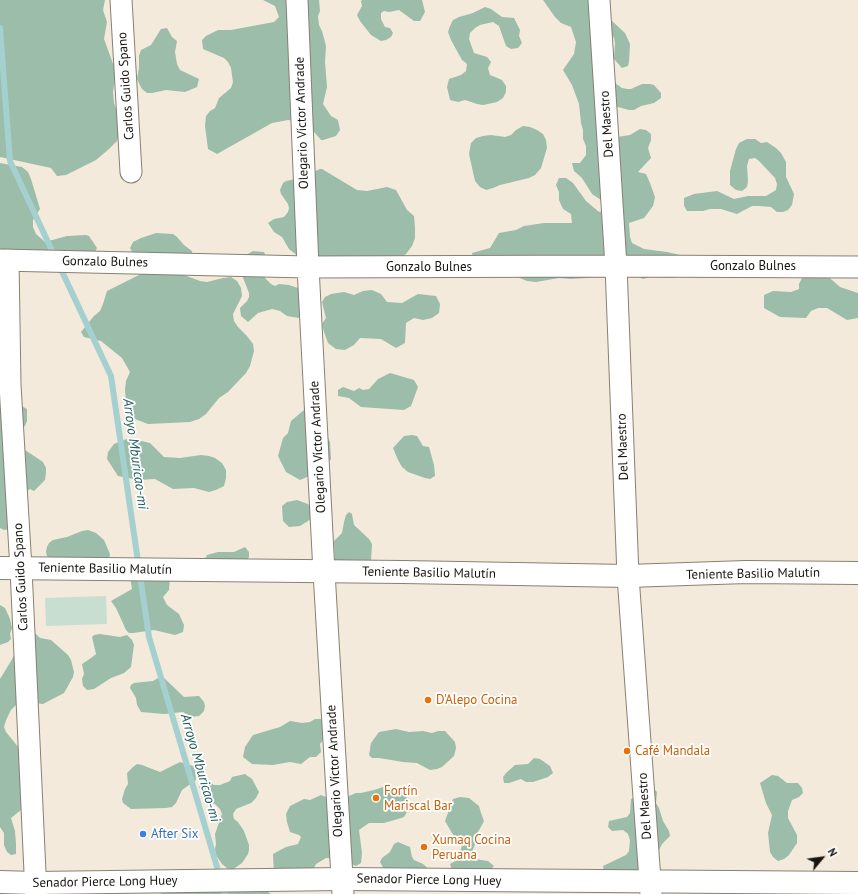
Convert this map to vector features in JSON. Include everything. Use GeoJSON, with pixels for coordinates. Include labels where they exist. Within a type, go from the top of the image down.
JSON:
{"type":"FeatureCollection","features":[{"type":"Feature","properties":{"kind":"street","name":"Carlos Guido Spano"},"geometry":{"type":"LineString","coordinates":[[121,0],[132,172]]}},
{"type":"Feature","properties":{"kind":"street","name":"Olegario Víctor Andrade"},"geometry":{"type":"LineString","coordinates":[[297,0],[308,267],[342,886]]}},
{"type":"Feature","properties":{"kind":"street","name":"Del Maestro"},"geometry":{"type":"LineString","coordinates":[[599,0],[616,266],[628,576],[651,888]]}},
{"type":"Feature","properties":{"kind":"street","name":"Carlos Guido Spano"},"geometry":{"type":"LineString","coordinates":[[4,260],[10,385],[10,568],[35,889]]}},
{"type":"Feature","properties":{"kind":"street","name":"Gonzalo Bulnes"},"geometry":{"type":"LineString","coordinates":[[4,260],[308,267],[858,267]]}},
{"type":"Feature","properties":{"kind":"street","name":"Teniente Basilio Malutín"},"geometry":{"type":"LineString","coordinates":[[10,568],[628,576],[746,572],[858,573]]}},
{"type":"Feature","properties":{"kind":"street","name":"Senador Pierce Long Huey"},"geometry":{"type":"LineString","coordinates":[[0,882],[35,889],[342,886],[651,888],[858,883]]}},
{"type":"Feature","properties":{"kind":"green space"},"geometry":{"type":"Polygon","coordinates":[[[0,0],[105,0],[103,10],[107,22],[104,39],[116,72],[113,92],[114,103],[119,117],[121,130],[117,141],[96,160],[66,175],[57,176],[51,168],[0,157],[0,0]]]}},
{"type":"Feature","properties":{"kind":"green space"},"geometry":{"type":"Polygon","coordinates":[[[263,0],[319,0],[319,25],[326,46],[325,62],[327,87],[323,104],[331,116],[338,120],[340,130],[336,136],[321,140],[309,126],[297,121],[288,120],[272,123],[217,154],[208,149],[205,126],[206,116],[215,108],[219,98],[231,88],[233,82],[231,68],[228,62],[224,58],[203,49],[202,40],[206,36],[218,30],[231,30],[274,22],[279,17],[275,6],[263,0]]]}},
{"type":"Feature","properties":{"kind":"green space"},"geometry":{"type":"Polygon","coordinates":[[[362,0],[422,0],[425,12],[420,21],[414,21],[399,10],[389,12],[384,11],[381,13],[381,19],[385,27],[390,28],[393,33],[391,37],[381,41],[371,35],[357,15],[362,6],[362,0]]]}},
{"type":"Feature","properties":{"kind":"green space"},"geometry":{"type":"Polygon","coordinates":[[[543,0],[597,0],[611,20],[625,33],[630,44],[628,66],[622,68],[614,59],[615,43],[612,34],[592,69],[595,76],[604,84],[615,83],[622,88],[627,89],[631,89],[642,84],[654,85],[661,93],[661,98],[654,103],[641,106],[634,110],[614,106],[617,137],[630,135],[640,129],[646,130],[651,134],[651,140],[648,148],[651,158],[638,172],[646,174],[655,197],[653,206],[644,218],[629,223],[630,237],[632,243],[644,249],[680,255],[687,270],[680,276],[671,278],[650,277],[643,279],[631,273],[606,277],[570,279],[559,278],[536,282],[527,281],[515,276],[476,273],[472,253],[490,248],[499,233],[516,230],[524,226],[544,223],[572,223],[571,214],[563,209],[559,200],[559,192],[556,185],[559,178],[566,178],[573,183],[586,201],[599,212],[607,210],[601,200],[592,194],[582,178],[574,171],[572,163],[580,163],[586,155],[586,146],[583,139],[579,104],[572,85],[563,70],[574,54],[576,42],[571,27],[561,23],[543,0]]]}},
{"type":"Feature","properties":{"kind":"green space"},"geometry":{"type":"Polygon","coordinates":[[[485,7],[491,9],[502,17],[514,18],[520,30],[519,36],[522,43],[518,48],[511,49],[506,46],[499,26],[493,22],[480,25],[470,33],[469,39],[474,53],[487,57],[491,62],[488,68],[490,75],[502,80],[506,86],[506,92],[503,98],[497,102],[483,105],[465,100],[458,102],[450,100],[447,87],[449,79],[461,75],[466,71],[467,64],[462,60],[451,40],[448,32],[450,26],[453,20],[485,7]]]}},
{"type":"Feature","properties":{"kind":"green space"},"geometry":{"type":"Polygon","coordinates":[[[167,28],[172,37],[177,41],[175,52],[177,64],[180,70],[199,79],[197,87],[185,92],[166,90],[147,93],[142,89],[137,79],[139,56],[141,50],[151,45],[161,29],[167,28]]]}},
{"type":"Feature","properties":{"kind":"green space"},"geometry":{"type":"Polygon","coordinates":[[[523,126],[537,130],[543,134],[546,140],[547,148],[541,168],[535,175],[529,178],[486,190],[480,187],[475,181],[469,154],[471,143],[476,138],[483,136],[491,135],[505,137],[511,135],[523,126]]]}},
{"type":"Feature","properties":{"kind":"green space"},"geometry":{"type":"Polygon","coordinates":[[[747,139],[755,139],[761,143],[767,142],[781,153],[786,162],[786,177],[794,194],[792,205],[788,210],[777,212],[771,207],[752,206],[737,214],[721,209],[687,211],[684,206],[684,198],[694,194],[717,191],[734,199],[748,196],[766,196],[776,190],[777,184],[775,178],[755,158],[749,159],[747,166],[747,187],[742,191],[736,190],[730,185],[730,171],[736,149],[739,143],[747,139]]]}},
{"type":"Feature","properties":{"kind":"green space"},"geometry":{"type":"Polygon","coordinates":[[[0,163],[22,167],[28,172],[40,209],[33,220],[33,227],[36,234],[45,242],[67,236],[89,236],[97,248],[93,256],[0,266],[0,163]]]}},
{"type":"Feature","properties":{"kind":"green space"},"geometry":{"type":"Polygon","coordinates":[[[320,169],[357,190],[367,191],[387,187],[396,190],[407,210],[414,216],[415,238],[412,246],[406,254],[387,269],[304,261],[289,249],[282,237],[274,232],[268,223],[274,219],[284,217],[288,212],[288,204],[280,190],[283,183],[286,181],[300,178],[320,169]]]}},
{"type":"Feature","properties":{"kind":"green space"},"geometry":{"type":"Polygon","coordinates":[[[156,233],[173,234],[192,251],[193,259],[138,263],[130,248],[133,242],[156,233]]]}},
{"type":"Feature","properties":{"kind":"green space"},"geometry":{"type":"Polygon","coordinates":[[[253,251],[264,252],[267,259],[265,278],[271,284],[275,286],[279,284],[289,285],[301,289],[302,302],[299,318],[287,316],[280,311],[272,309],[258,313],[248,322],[241,316],[240,308],[247,301],[249,293],[242,275],[239,259],[253,251]]]}},
{"type":"Feature","properties":{"kind":"green space"},"geometry":{"type":"Polygon","coordinates":[[[814,272],[824,273],[840,287],[858,293],[858,318],[847,320],[827,308],[818,308],[811,311],[806,318],[780,317],[764,308],[764,295],[773,291],[791,292],[799,289],[799,284],[802,278],[814,272]]]}},
{"type":"Feature","properties":{"kind":"green space"},"geometry":{"type":"Polygon","coordinates":[[[143,273],[184,275],[207,282],[231,277],[237,281],[241,288],[242,296],[233,314],[234,321],[238,327],[253,344],[254,351],[250,366],[246,373],[228,392],[219,398],[206,414],[199,419],[190,422],[148,424],[135,419],[127,413],[125,390],[126,381],[130,372],[122,358],[101,341],[84,337],[81,332],[100,311],[107,291],[143,273]]]}},
{"type":"Feature","properties":{"kind":"green space"},"geometry":{"type":"Polygon","coordinates":[[[372,290],[381,294],[387,302],[402,303],[418,294],[436,296],[440,304],[439,313],[432,318],[423,320],[414,318],[406,323],[405,343],[396,348],[381,339],[360,338],[354,345],[345,350],[336,349],[328,343],[322,324],[326,318],[322,302],[325,297],[331,294],[344,292],[354,295],[363,291],[372,290]]]}},
{"type":"Feature","properties":{"kind":"green space"},"geometry":{"type":"Polygon","coordinates":[[[390,373],[414,380],[418,387],[411,406],[404,410],[361,407],[349,398],[338,396],[338,390],[343,387],[354,391],[359,388],[363,390],[369,389],[378,379],[390,373]]]}},
{"type":"Feature","properties":{"kind":"green space"},"geometry":{"type":"Polygon","coordinates":[[[0,394],[27,409],[27,421],[25,426],[19,430],[16,444],[43,462],[46,468],[45,480],[34,491],[30,489],[21,495],[10,529],[4,530],[0,528],[0,394]]]}},
{"type":"Feature","properties":{"kind":"green space"},"geometry":{"type":"Polygon","coordinates":[[[304,410],[308,410],[327,436],[330,442],[331,459],[321,471],[300,480],[286,472],[278,456],[283,438],[288,433],[291,421],[304,410]]]}},
{"type":"Feature","properties":{"kind":"green space"},"geometry":{"type":"Polygon","coordinates":[[[404,436],[417,436],[423,446],[429,447],[434,465],[435,476],[430,479],[408,472],[402,467],[393,448],[404,436]]]}},
{"type":"Feature","properties":{"kind":"green space"},"geometry":{"type":"Polygon","coordinates":[[[129,438],[150,443],[164,457],[180,458],[201,455],[215,458],[222,463],[226,470],[224,486],[209,492],[194,488],[173,489],[155,479],[139,480],[118,476],[107,459],[108,452],[114,444],[129,438]]]}},
{"type":"Feature","properties":{"kind":"green space"},"geometry":{"type":"Polygon","coordinates":[[[297,500],[308,504],[312,510],[311,519],[300,526],[289,527],[283,521],[282,506],[287,502],[297,500]]]}},
{"type":"Feature","properties":{"kind":"green space"},"geometry":{"type":"Polygon","coordinates":[[[349,512],[352,514],[354,525],[369,539],[372,544],[371,561],[335,565],[334,541],[342,533],[346,515],[349,512]]]}},
{"type":"Feature","properties":{"kind":"green space"},"geometry":{"type":"Polygon","coordinates":[[[88,530],[96,533],[104,540],[110,554],[109,560],[51,559],[47,556],[47,547],[53,540],[88,530]]]}},
{"type":"Feature","properties":{"kind":"green space"},"geometry":{"type":"Polygon","coordinates":[[[245,547],[249,552],[249,557],[243,566],[204,561],[207,555],[218,552],[234,552],[245,547]]]}},
{"type":"Feature","properties":{"kind":"green space"},"geometry":{"type":"Polygon","coordinates":[[[130,576],[170,577],[169,590],[163,597],[167,605],[179,614],[184,625],[183,632],[175,635],[154,630],[129,633],[126,630],[116,608],[111,601],[132,589],[130,576]]]}},
{"type":"Feature","properties":{"kind":"green space"},"geometry":{"type":"Polygon","coordinates":[[[106,596],[107,624],[46,626],[45,598],[106,596]]]}},
{"type":"Feature","properties":{"kind":"green space"},"geometry":{"type":"Polygon","coordinates":[[[0,605],[5,608],[12,628],[10,634],[11,639],[0,645],[0,605]]]}},
{"type":"Feature","properties":{"kind":"green space"},"geometry":{"type":"Polygon","coordinates":[[[26,633],[36,634],[40,638],[51,640],[68,655],[74,672],[73,677],[64,693],[43,704],[20,701],[11,710],[6,720],[4,727],[6,732],[19,748],[24,806],[11,818],[15,831],[16,854],[11,855],[7,852],[4,845],[4,833],[0,827],[0,679],[26,633]]]}},
{"type":"Feature","properties":{"kind":"green space"},"geometry":{"type":"Polygon","coordinates":[[[100,634],[120,637],[127,635],[132,640],[134,645],[131,667],[124,673],[111,678],[94,689],[87,690],[83,686],[82,679],[84,674],[82,664],[96,654],[92,637],[100,634]]]}},
{"type":"Feature","properties":{"kind":"green space"},"geometry":{"type":"Polygon","coordinates":[[[158,678],[164,678],[184,697],[199,696],[204,702],[204,711],[199,716],[191,717],[183,712],[164,714],[141,712],[137,705],[136,698],[130,688],[131,685],[134,683],[153,681],[158,678]]]}},
{"type":"Feature","properties":{"kind":"green space"},"geometry":{"type":"Polygon","coordinates":[[[315,719],[328,721],[324,739],[320,744],[321,752],[316,757],[310,757],[301,764],[290,762],[273,765],[252,764],[243,757],[245,747],[253,735],[280,727],[290,721],[302,723],[310,722],[315,719]]]}},
{"type":"Feature","properties":{"kind":"green space"},"geometry":{"type":"Polygon","coordinates":[[[396,729],[409,732],[423,731],[432,733],[445,731],[455,742],[456,748],[454,756],[442,767],[430,770],[417,763],[372,758],[369,755],[371,743],[379,732],[396,729]]]}},
{"type":"Feature","properties":{"kind":"green space"},"geometry":{"type":"Polygon","coordinates":[[[534,758],[540,759],[550,766],[553,773],[548,777],[533,782],[526,782],[521,779],[504,783],[503,777],[515,765],[528,764],[534,758]]]}},
{"type":"Feature","properties":{"kind":"green space"},"geometry":{"type":"Polygon","coordinates":[[[180,762],[193,766],[196,780],[182,790],[176,803],[172,807],[131,809],[123,803],[122,799],[128,784],[127,773],[137,764],[160,772],[180,762]]]}},
{"type":"Feature","properties":{"kind":"green space"},"geometry":{"type":"Polygon","coordinates":[[[245,774],[252,779],[259,792],[251,803],[236,809],[233,814],[234,819],[244,831],[249,845],[249,850],[242,863],[232,870],[228,869],[222,864],[216,855],[215,834],[222,814],[220,809],[215,804],[206,802],[199,787],[202,782],[208,781],[214,785],[220,785],[230,781],[232,777],[245,774]]]}},
{"type":"Feature","properties":{"kind":"green space"},"geometry":{"type":"Polygon","coordinates":[[[772,775],[778,776],[787,783],[798,783],[802,788],[803,793],[799,797],[792,800],[788,811],[788,818],[797,835],[797,843],[789,855],[778,861],[770,852],[768,833],[772,815],[766,803],[760,783],[772,775]]]}},
{"type":"Feature","properties":{"kind":"green space"},"geometry":{"type":"Polygon","coordinates":[[[386,786],[393,787],[404,793],[407,798],[407,812],[404,817],[384,823],[369,823],[359,830],[362,853],[361,863],[356,866],[338,859],[326,858],[316,864],[313,870],[274,874],[273,854],[286,847],[298,844],[301,837],[290,832],[286,814],[290,806],[304,799],[310,800],[321,795],[333,800],[386,786]]]}},
{"type":"Feature","properties":{"kind":"green space"},"geometry":{"type":"Polygon","coordinates":[[[652,787],[657,792],[656,803],[670,836],[662,844],[659,850],[658,862],[640,874],[604,872],[603,866],[626,855],[629,851],[630,840],[628,834],[623,830],[612,831],[608,827],[609,821],[627,817],[630,813],[631,799],[652,787]]]}},
{"type":"Feature","properties":{"kind":"green space"},"geometry":{"type":"Polygon","coordinates":[[[460,797],[469,798],[479,806],[484,821],[478,832],[472,852],[475,859],[488,861],[494,866],[488,873],[452,870],[450,864],[457,860],[462,846],[445,821],[453,799],[460,797]]]}},
{"type":"Feature","properties":{"kind":"green space"},"geometry":{"type":"Polygon","coordinates":[[[398,842],[410,847],[414,860],[423,864],[430,870],[385,871],[380,862],[382,858],[390,852],[394,844],[398,842]]]}},
{"type":"Feature","properties":{"kind":"green space"},"geometry":{"type":"Polygon","coordinates":[[[169,882],[256,884],[271,894],[161,894],[169,882]]]}},
{"type":"Feature","properties":{"kind":"waterway","name":"Arroyo Mburicao-mi"},"geometry":{"type":"LineString","coordinates":[[0,28],[10,161],[55,257]]}},
{"type":"Feature","properties":{"kind":"waterway","name":"Arroyo Mburicao-mi"},"geometry":{"type":"LineString","coordinates":[[59,265],[111,376],[149,637],[225,894]]}},
{"type":"Feature","properties":{"kind":"place","name":"D'Alepo Cocina"},"geometry":{"type":"Point","coordinates":[428,700]}},
{"type":"Feature","properties":{"kind":"place","name":"Café Mandala"},"geometry":{"type":"Point","coordinates":[627,751]}},
{"type":"Feature","properties":{"kind":"place","name":"Fortín Mariscal Bar"},"geometry":{"type":"Point","coordinates":[376,798]}},
{"type":"Feature","properties":{"kind":"place","name":"After Six"},"geometry":{"type":"Point","coordinates":[143,834]}},
{"type":"Feature","properties":{"kind":"place","name":"Xumaq Cocina Peruana"},"geometry":{"type":"Point","coordinates":[424,847]}}]}
